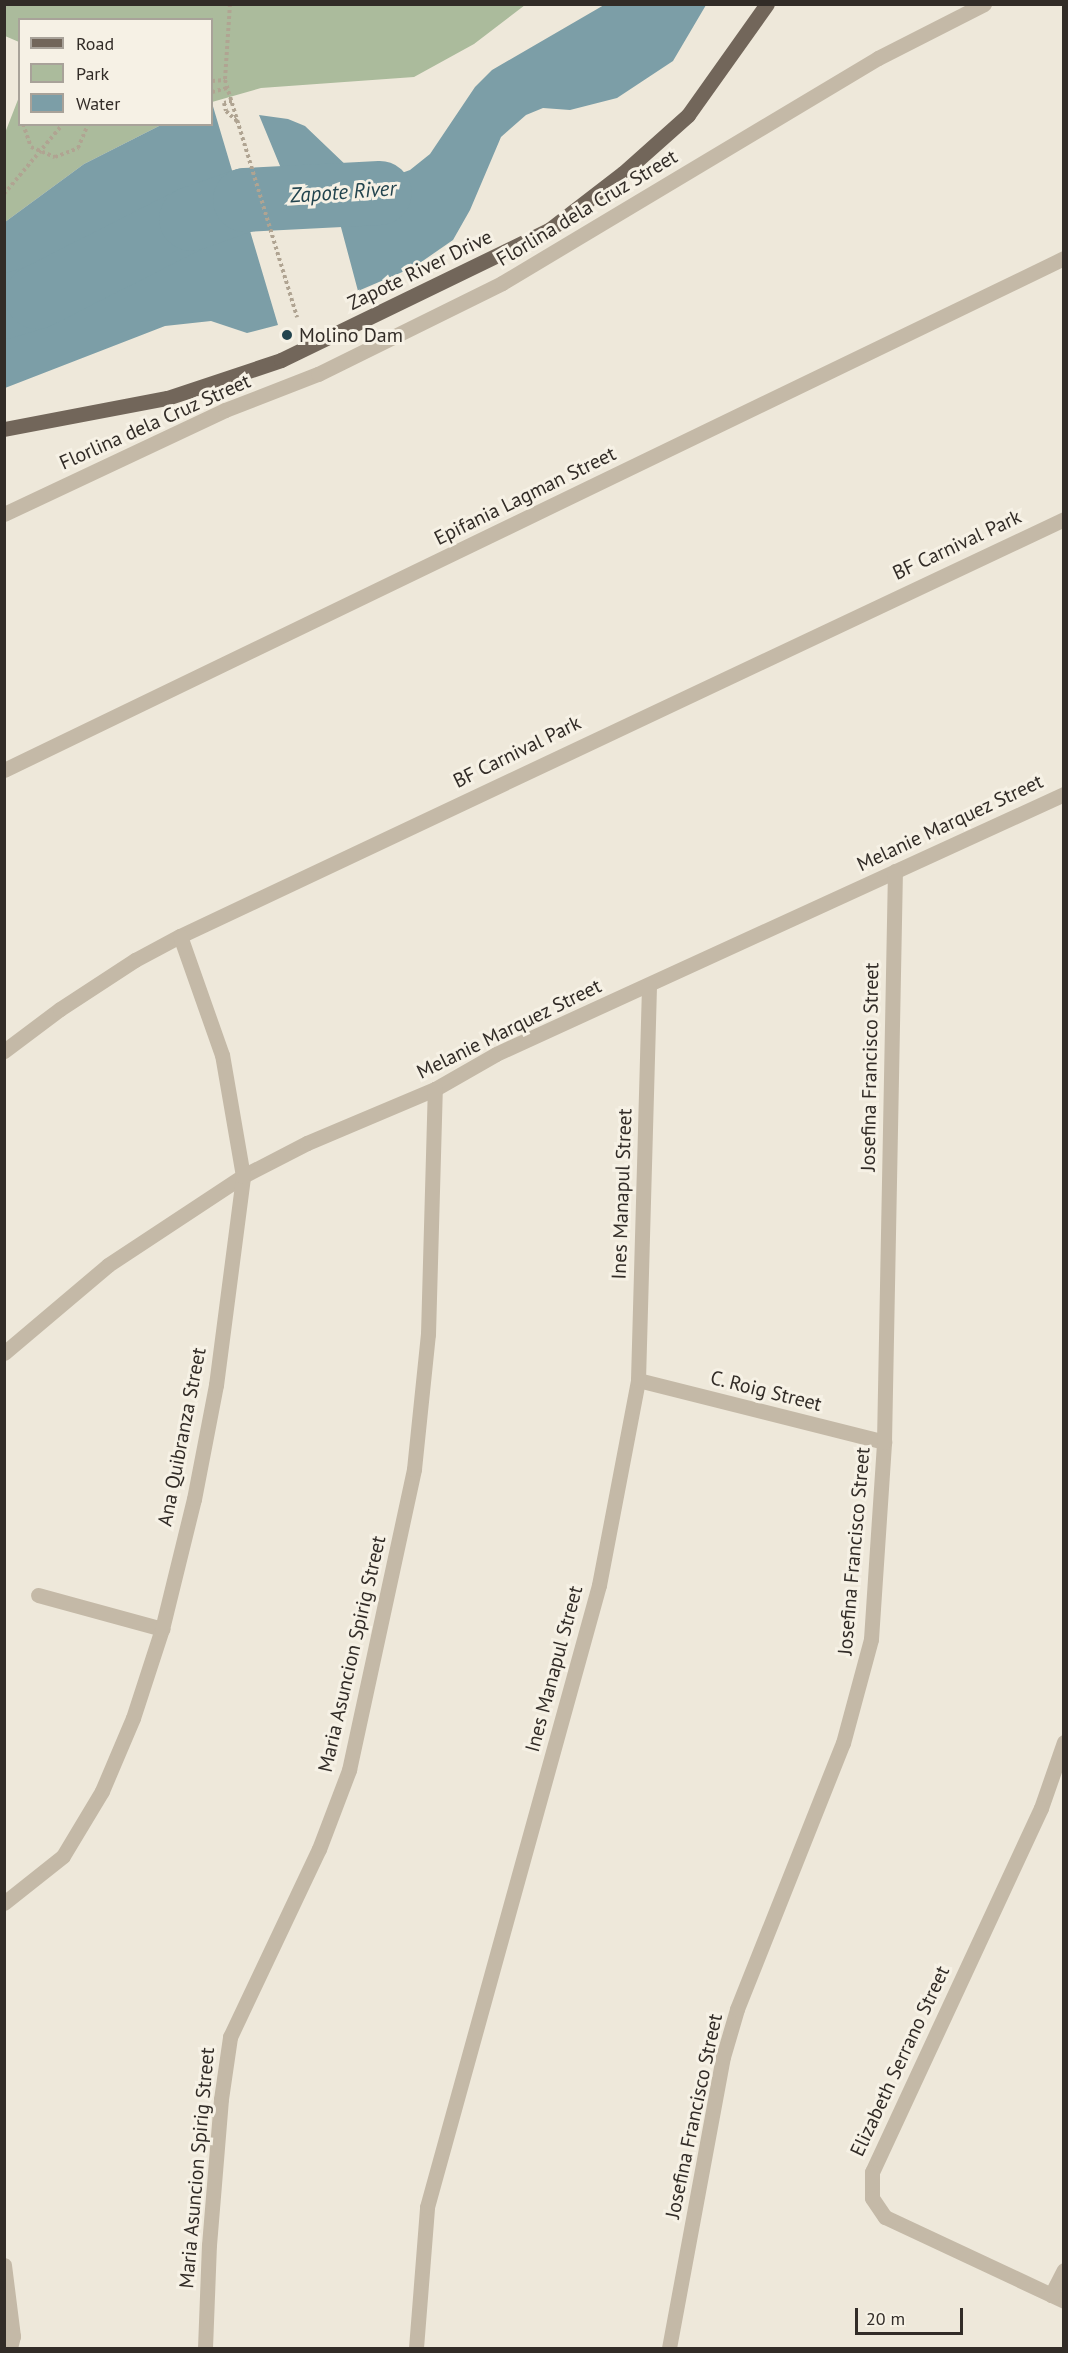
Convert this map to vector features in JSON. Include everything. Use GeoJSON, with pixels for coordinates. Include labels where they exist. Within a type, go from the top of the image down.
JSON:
{"type":"FeatureCollection","features":[{"type":"Feature","properties":{"kind":"main road","name":"Zapote River Drive"},"geometry":{"type":"LineString","coordinates":[[4,429],[167,398],[281,360],[549,230],[623,173],[688,114],[767,4]]}},
{"type":"Feature","properties":{"kind":"street","name":"Florlina dela Cruz Street"},"geometry":{"type":"LineString","coordinates":[[4,514],[225,410],[318,374],[502,283],[878,58],[984,4]]}},
{"type":"Feature","properties":{"kind":"street","name":"Epifania Lagman Street"},"geometry":{"type":"LineString","coordinates":[[4,770],[1064,258]]}},
{"type":"Feature","properties":{"kind":"street","name":"BF Carnival Park"},"geometry":{"type":"LineString","coordinates":[[4,1051],[88,991],[180,936],[1064,519]]}},
{"type":"Feature","properties":{"kind":"street","name":"Melanie Marquez Street"},"geometry":{"type":"LineString","coordinates":[[4,1353],[108,1265],[243,1176],[307,1143],[435,1089],[496,1054],[649,986],[1064,794]]}},
{"type":"Feature","properties":{"kind":"street","name":"Josefina Francisco Street"},"geometry":{"type":"LineString","coordinates":[[669,2349],[723,2057],[737,2009],[860,1690],[872,1639],[884,1442],[895,871]]}},
{"type":"Feature","properties":{"kind":"street","name":"Ana Quibranza Street"},"geometry":{"type":"LineString","coordinates":[[4,1903],[63,1856],[102,1791],[134,1718],[162,1629],[194,1499],[216,1385],[243,1176],[222,1055],[180,936]]}},
{"type":"Feature","properties":{"kind":"street","name":"Ines Manapul Street"},"geometry":{"type":"LineString","coordinates":[[416,2349],[427,2207],[598,1585],[638,1380],[649,986]]}},
{"type":"Feature","properties":{"kind":"street","name":"Maria Asuncion Spirig Street"},"geometry":{"type":"LineString","coordinates":[[205,2349],[220,2099],[230,2037],[320,1849],[349,1770],[414,1469],[428,1334],[435,1089]]}},
{"type":"Feature","properties":{"kind":"street","name":"C. Roig Street"},"geometry":{"type":"LineString","coordinates":[[638,1380],[884,1442]]}},
{"type":"Feature","properties":{"kind":"street"},"geometry":{"type":"LineString","coordinates":[[38,1595],[162,1629]]}},
{"type":"Feature","properties":{"kind":"street","name":"Elizabeth Serrano Street"},"geometry":{"type":"LineString","coordinates":[[1057,2298],[885,2217],[872,2198],[872,2172],[1041,1808],[1064,1742]]}},
{"type":"Feature","properties":{"kind":"street"},"geometry":{"type":"LineString","coordinates":[[4,2265],[13,2336],[10,2349]]}},
{"type":"Feature","properties":{"kind":"street"},"geometry":{"type":"LineString","coordinates":[[1057,2298],[1064,2270]]}},
{"type":"Feature","properties":{"kind":"path"},"geometry":{"type":"LineString","coordinates":[[230,4],[225,80],[297,316]]}},
{"type":"Feature","properties":{"kind":"path"},"geometry":{"type":"LineString","coordinates":[[213,81],[225,80]]}},
{"type":"Feature","properties":{"kind":"path"},"geometry":{"type":"LineString","coordinates":[[213,92],[227,88]]}},
{"type":"Feature","properties":{"kind":"path"},"geometry":{"type":"LineString","coordinates":[[232,101],[224,103],[226,111],[239,123]]}},
{"type":"Feature","properties":{"kind":"path"},"geometry":{"type":"LineString","coordinates":[[23,126],[24,136],[38,153],[55,158],[67,155],[78,148],[87,126]]}},
{"type":"Feature","properties":{"kind":"path"},"geometry":{"type":"LineString","coordinates":[[4,194],[61,126]]}},
{"type":"Feature","properties":{"kind":"green space"},"geometry":{"type":"Polygon","coordinates":[[[5,4],[525,5],[474,44],[414,77],[261,88],[213,102],[213,18],[18,18],[18,42],[5,36],[5,4]]]}},
{"type":"Feature","properties":{"kind":"green space"},"geometry":{"type":"Polygon","coordinates":[[[18,100],[18,126],[159,126],[84,164],[5,222],[5,133],[18,100]]]}},
{"type":"Feature","properties":{"kind":"water"},"geometry":{"type":"Polygon","coordinates":[[[604,5],[706,5],[673,61],[617,98],[570,110],[543,108],[526,115],[501,137],[470,210],[453,240],[414,267],[358,291],[338,216],[304,224],[259,115],[288,119],[305,126],[350,169],[366,176],[388,178],[410,170],[430,154],[475,87],[492,70],[604,5]]]}},
{"type":"Feature","properties":{"kind":"water"},"geometry":{"type":"Polygon","coordinates":[[[213,106],[278,325],[247,333],[211,321],[165,326],[5,388],[5,222],[84,164],[159,126],[213,126],[213,106]]]}},
{"type":"Feature","properties":{"kind":"waterway","name":"Zapote River"},"geometry":{"type":"LineString","coordinates":[[4,307],[37,297],[191,219],[245,200],[380,193]]}},
{"type":"Feature","properties":{"kind":"place","name":"Molino Dam"},"geometry":{"type":"Point","coordinates":[287,335]}}]}
